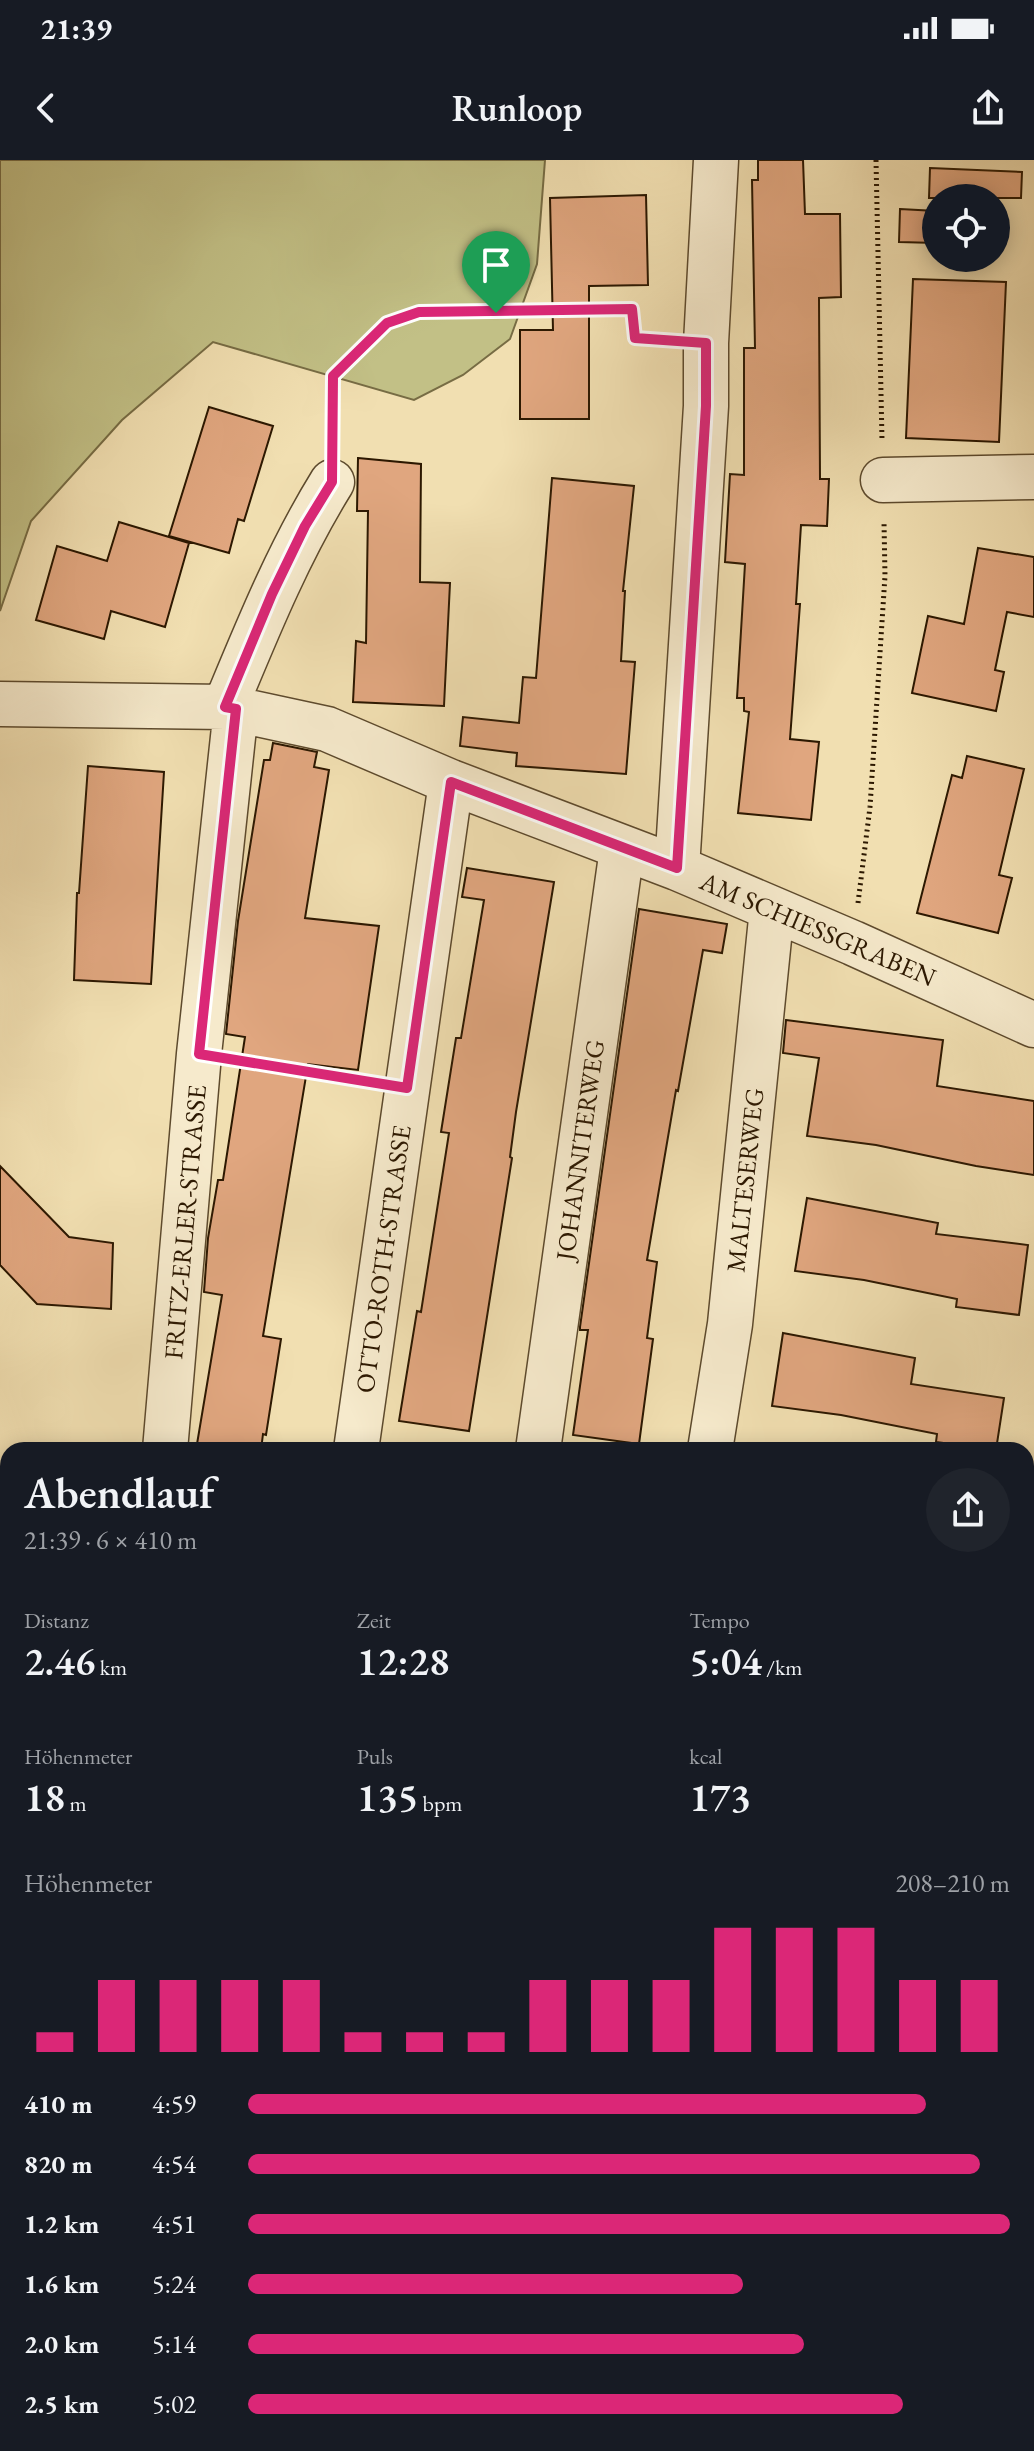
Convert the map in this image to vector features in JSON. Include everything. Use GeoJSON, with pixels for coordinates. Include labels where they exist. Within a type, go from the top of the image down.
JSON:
{"type":"FeatureCollection","features":[{"type":"Feature","properties":{"kind":"street"},"geometry":{"type":"LineString","coordinates":[[677,868],[706,406],[706,343],[716,160]]}},
{"type":"Feature","properties":{"kind":"street"},"geometry":{"type":"LineString","coordinates":[[883,480],[1034,477]]}},
{"type":"Feature","properties":{"kind":"street","name":"FRITZ-ERLER-STRASSE"},"geometry":{"type":"LineString","coordinates":[[166,1442],[231,708],[272,594],[305,526],[332,482]]}},
{"type":"Feature","properties":{"kind":"street","name":"AM SCHIESSGRABEN"},"geometry":{"type":"LineString","coordinates":[[0,704],[231,708],[327,729],[451,782],[677,868],[1033,1016]]}},
{"type":"Feature","properties":{"kind":"street","name":"OTTO-ROTH-STRASSE"},"geometry":{"type":"LineString","coordinates":[[357,1442],[451,782]]}},
{"type":"Feature","properties":{"kind":"street","name":"JOHANNITERWEG"},"geometry":{"type":"LineString","coordinates":[[539,1442],[622,849]]}},
{"type":"Feature","properties":{"kind":"street","name":"MALTESERWEG"},"geometry":{"type":"LineString","coordinates":[[711,1442],[730,1324],[772,909]]}},
{"type":"Feature","properties":{"kind":"path"},"geometry":{"type":"LineString","coordinates":[[853,943],[870,807],[885,576],[876,160]]}},
{"type":"Feature","properties":{"kind":"path"},"geometry":{"type":"LineString","coordinates":[[332,482],[333,376],[387,323],[419,312],[632,309],[635,338],[706,343]]}},
{"type":"Feature","properties":{"kind":"path"},"geometry":{"type":"LineString","coordinates":[[199,1054],[407,1088]]}},
{"type":"Feature","properties":{"kind":"shaded area"},"geometry":{"type":"Polygon","coordinates":[[[0,160],[545,160],[537,264],[510,339],[463,375],[414,400],[213,342],[122,420],[31,521],[0,611],[0,160]]]}},
{"type":"Feature","properties":{"kind":"building"},"geometry":{"type":"Polygon","coordinates":[[[758,160],[803,160],[805,214],[840,214],[841,297],[819,298],[820,479],[829,479],[827,526],[801,525],[796,604],[800,604],[790,739],[819,742],[811,820],[738,813],[749,712],[744,711],[744,698],[737,698],[745,564],[725,562],[730,474],[744,475],[744,348],[755,348],[752,180],[758,180],[758,160]]]}},
{"type":"Feature","properties":{"kind":"building"},"geometry":{"type":"Polygon","coordinates":[[[930,168],[1022,172],[1021,198],[1010,198],[1010,184],[929,184],[930,168]]]}},
{"type":"Feature","properties":{"kind":"building"},"geometry":{"type":"Polygon","coordinates":[[[646,195],[648,285],[589,286],[589,419],[520,419],[520,330],[553,330],[550,198],[646,195]]]}},
{"type":"Feature","properties":{"kind":"building"},"geometry":{"type":"Polygon","coordinates":[[[900,209],[922,210],[922,243],[899,242],[900,209]]]}},
{"type":"Feature","properties":{"kind":"building"},"geometry":{"type":"Polygon","coordinates":[[[913,279],[1006,282],[999,442],[906,438],[913,279]]]}},
{"type":"Feature","properties":{"kind":"building"},"geometry":{"type":"Polygon","coordinates":[[[209,407],[273,426],[244,521],[238,519],[229,553],[169,536],[209,407]]]}},
{"type":"Feature","properties":{"kind":"building"},"geometry":{"type":"Polygon","coordinates":[[[358,458],[421,464],[420,582],[450,583],[444,706],[353,702],[356,641],[366,643],[368,511],[357,511],[358,458]]]}},
{"type":"Feature","properties":{"kind":"building"},"geometry":{"type":"Polygon","coordinates":[[[552,478],[634,486],[623,591],[621,661],[635,662],[626,774],[516,766],[517,753],[460,746],[463,717],[519,723],[523,677],[536,678],[552,478]]]}},
{"type":"Feature","properties":{"kind":"building"},"geometry":{"type":"Polygon","coordinates":[[[119,522],[189,543],[165,627],[111,611],[104,639],[36,620],[57,546],[107,561],[119,522]]]}},
{"type":"Feature","properties":{"kind":"building"},"geometry":{"type":"Polygon","coordinates":[[[978,548],[1034,557],[1034,617],[1007,612],[995,670],[1004,672],[996,711],[912,693],[928,616],[964,624],[978,548]]]}},
{"type":"Feature","properties":{"kind":"building"},"geometry":{"type":"Polygon","coordinates":[[[273,743],[317,752],[314,767],[329,770],[305,918],[379,926],[358,1070],[308,1064],[263,1336],[281,1339],[266,1435],[263,1434],[262,1442],[197,1442],[222,1295],[204,1292],[208,1238],[218,1180],[223,1180],[245,1037],[226,1034],[238,921],[264,760],[270,760],[273,743]]]}},
{"type":"Feature","properties":{"kind":"building"},"geometry":{"type":"Polygon","coordinates":[[[967,756],[1024,769],[999,875],[1012,878],[998,933],[917,913],[952,775],[962,778],[967,756]]]}},
{"type":"Feature","properties":{"kind":"building"},"geometry":{"type":"Polygon","coordinates":[[[88,766],[164,772],[151,984],[74,980],[77,893],[88,766]]]}},
{"type":"Feature","properties":{"kind":"building"},"geometry":{"type":"Polygon","coordinates":[[[467,868],[554,882],[469,1431],[399,1421],[417,1311],[421,1312],[449,1133],[441,1132],[456,1038],[461,1038],[484,900],[462,897],[467,868]]]}},
{"type":"Feature","properties":{"kind":"building"},"geometry":{"type":"Polygon","coordinates":[[[639,909],[727,924],[722,953],[703,950],[647,1260],[657,1262],[647,1338],[653,1339],[639,1442],[573,1435],[588,1330],[580,1330],[639,909]]]}},
{"type":"Feature","properties":{"kind":"building"},"geometry":{"type":"Polygon","coordinates":[[[786,1020],[943,1040],[937,1086],[1034,1101],[1034,1175],[876,1145],[807,1136],[819,1058],[783,1053],[786,1020]]]}},
{"type":"Feature","properties":{"kind":"building"},"geometry":{"type":"Polygon","coordinates":[[[0,1166],[69,1237],[113,1243],[111,1309],[37,1304],[0,1265],[0,1166]]]}},
{"type":"Feature","properties":{"kind":"building"},"geometry":{"type":"Polygon","coordinates":[[[807,1198],[938,1223],[936,1234],[1028,1245],[1019,1315],[956,1307],[957,1299],[864,1280],[795,1271],[807,1198]]]}},
{"type":"Feature","properties":{"kind":"building"},"geometry":{"type":"Polygon","coordinates":[[[783,1333],[915,1358],[911,1384],[1004,1398],[997,1442],[936,1442],[937,1434],[841,1415],[772,1406],[783,1333]]]}},
{"type":"Feature","properties":{"kind":"route"},"geometry":{"type":"LineString","coordinates":[[632,309],[635,338],[706,343],[706,406],[677,868],[451,782],[407,1088],[199,1054],[236,709],[225,707],[272,594],[305,526],[332,482],[333,376],[387,323],[419,312],[496,313],[632,309]]}}]}
